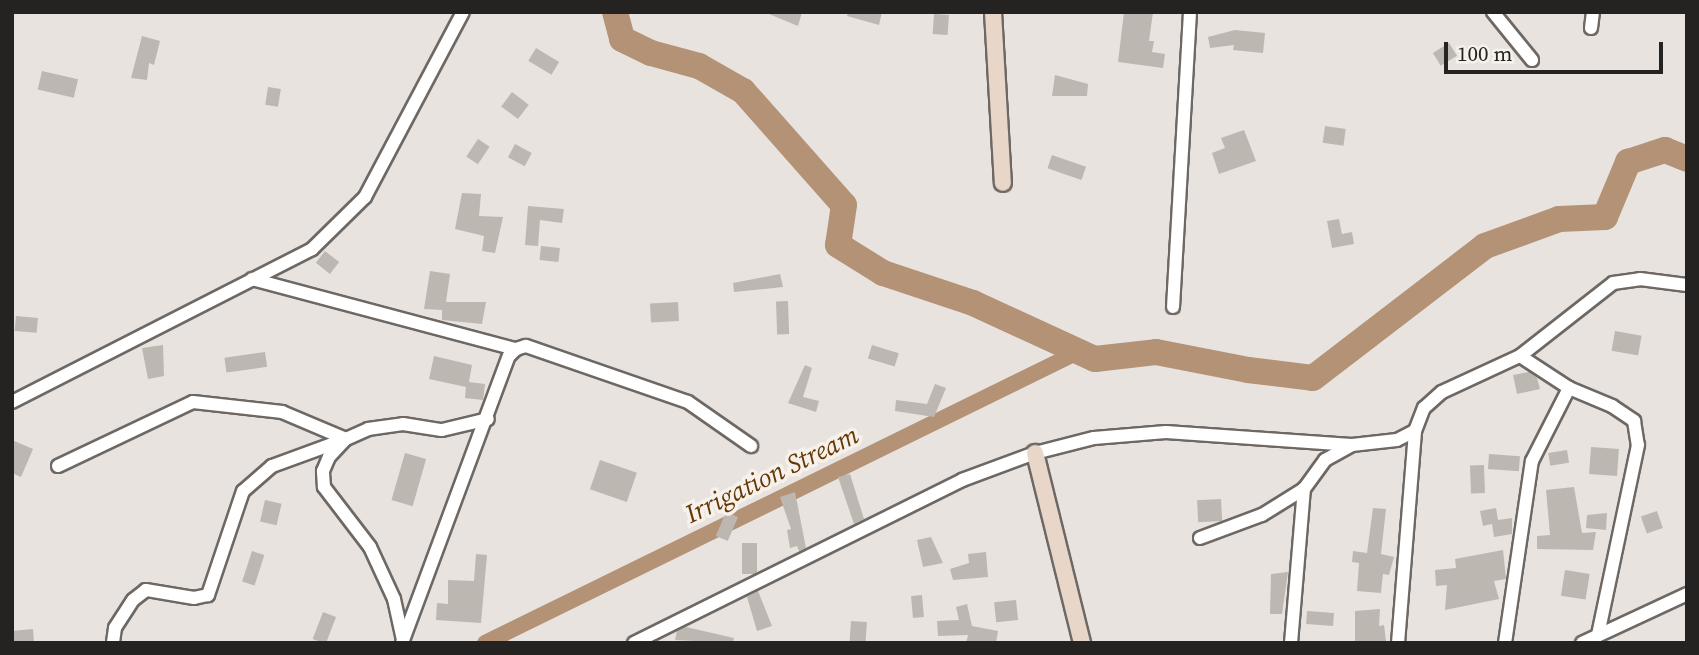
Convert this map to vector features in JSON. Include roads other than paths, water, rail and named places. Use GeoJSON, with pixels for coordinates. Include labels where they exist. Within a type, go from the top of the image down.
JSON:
{"type":"FeatureCollection","features":[{"type":"Feature","properties":{"kind":"street"},"geometry":{"type":"LineString","coordinates":[[12,402],[312,249],[365,197],[463,12]]}},
{"type":"Feature","properties":{"kind":"street"},"geometry":{"type":"LineString","coordinates":[[993,12],[1003,183]]}},
{"type":"Feature","properties":{"kind":"street"},"geometry":{"type":"LineString","coordinates":[[1173,307],[1190,12]]}},
{"type":"Feature","properties":{"kind":"street"},"geometry":{"type":"LineString","coordinates":[[1493,12],[1532,60]]}},
{"type":"Feature","properties":{"kind":"street"},"geometry":{"type":"LineString","coordinates":[[1591,28],[1593,12]]}},
{"type":"Feature","properties":{"kind":"street"},"geometry":{"type":"LineString","coordinates":[[252,279],[516,349]]}},
{"type":"Feature","properties":{"kind":"street"},"geometry":{"type":"LineString","coordinates":[[1398,643],[1415,431],[1424,408],[1442,392],[1520,356],[1613,283],[1640,279],[1687,285]]}},
{"type":"Feature","properties":{"kind":"street"},"geometry":{"type":"LineString","coordinates":[[402,641],[488,419],[509,356],[516,349],[526,346],[688,402],[751,446]]}},
{"type":"Feature","properties":{"kind":"street"},"geometry":{"type":"LineString","coordinates":[[1520,356],[1569,388],[1612,406],[1634,421],[1638,446],[1598,635]]}},
{"type":"Feature","properties":{"kind":"street"},"geometry":{"type":"LineString","coordinates":[[1505,643],[1532,461],[1569,388]]}},
{"type":"Feature","properties":{"kind":"street"},"geometry":{"type":"LineString","coordinates":[[58,466],[192,402],[282,412],[346,439]]}},
{"type":"Feature","properties":{"kind":"street"},"geometry":{"type":"LineString","coordinates":[[113,643],[115,628],[133,600],[146,590],[194,598],[208,595],[243,491],[272,466],[346,439],[402,424],[442,430],[488,419]]}},
{"type":"Feature","properties":{"kind":"street"},"geometry":{"type":"LineString","coordinates":[[634,643],[962,480],[1035,453],[1094,438],[1166,432],[1352,445],[1397,440],[1415,431]]}},
{"type":"Feature","properties":{"kind":"street"},"geometry":{"type":"LineString","coordinates":[[346,439],[329,457],[324,487],[370,547],[394,600],[402,641]]}},
{"type":"Feature","properties":{"kind":"street"},"geometry":{"type":"LineString","coordinates":[[1200,538],[1262,515],[1304,489],[1325,460],[1352,445]]}},
{"type":"Feature","properties":{"kind":"street"},"geometry":{"type":"LineString","coordinates":[[1035,453],[1082,643]]}},
{"type":"Feature","properties":{"kind":"street"},"geometry":{"type":"LineString","coordinates":[[1291,643],[1304,489]]}},
{"type":"Feature","properties":{"kind":"street"},"geometry":{"type":"LineString","coordinates":[[1582,643],[1687,594]]}},
{"type":"Feature","properties":{"kind":"waterway"},"geometry":{"type":"LineString","coordinates":[[615,12],[622,39],[651,53],[699,66],[743,91],[844,205],[838,245],[883,273],[973,303],[1095,359],[1156,352],[1248,370],[1313,378],[1485,246],[1559,219],[1605,217],[1628,162],[1665,150],[1687,159]]}},
{"type":"Feature","properties":{"kind":"waterway","name":"Irrigation Stream"},"geometry":{"type":"LineString","coordinates":[[485,643],[1080,351]]}}]}
